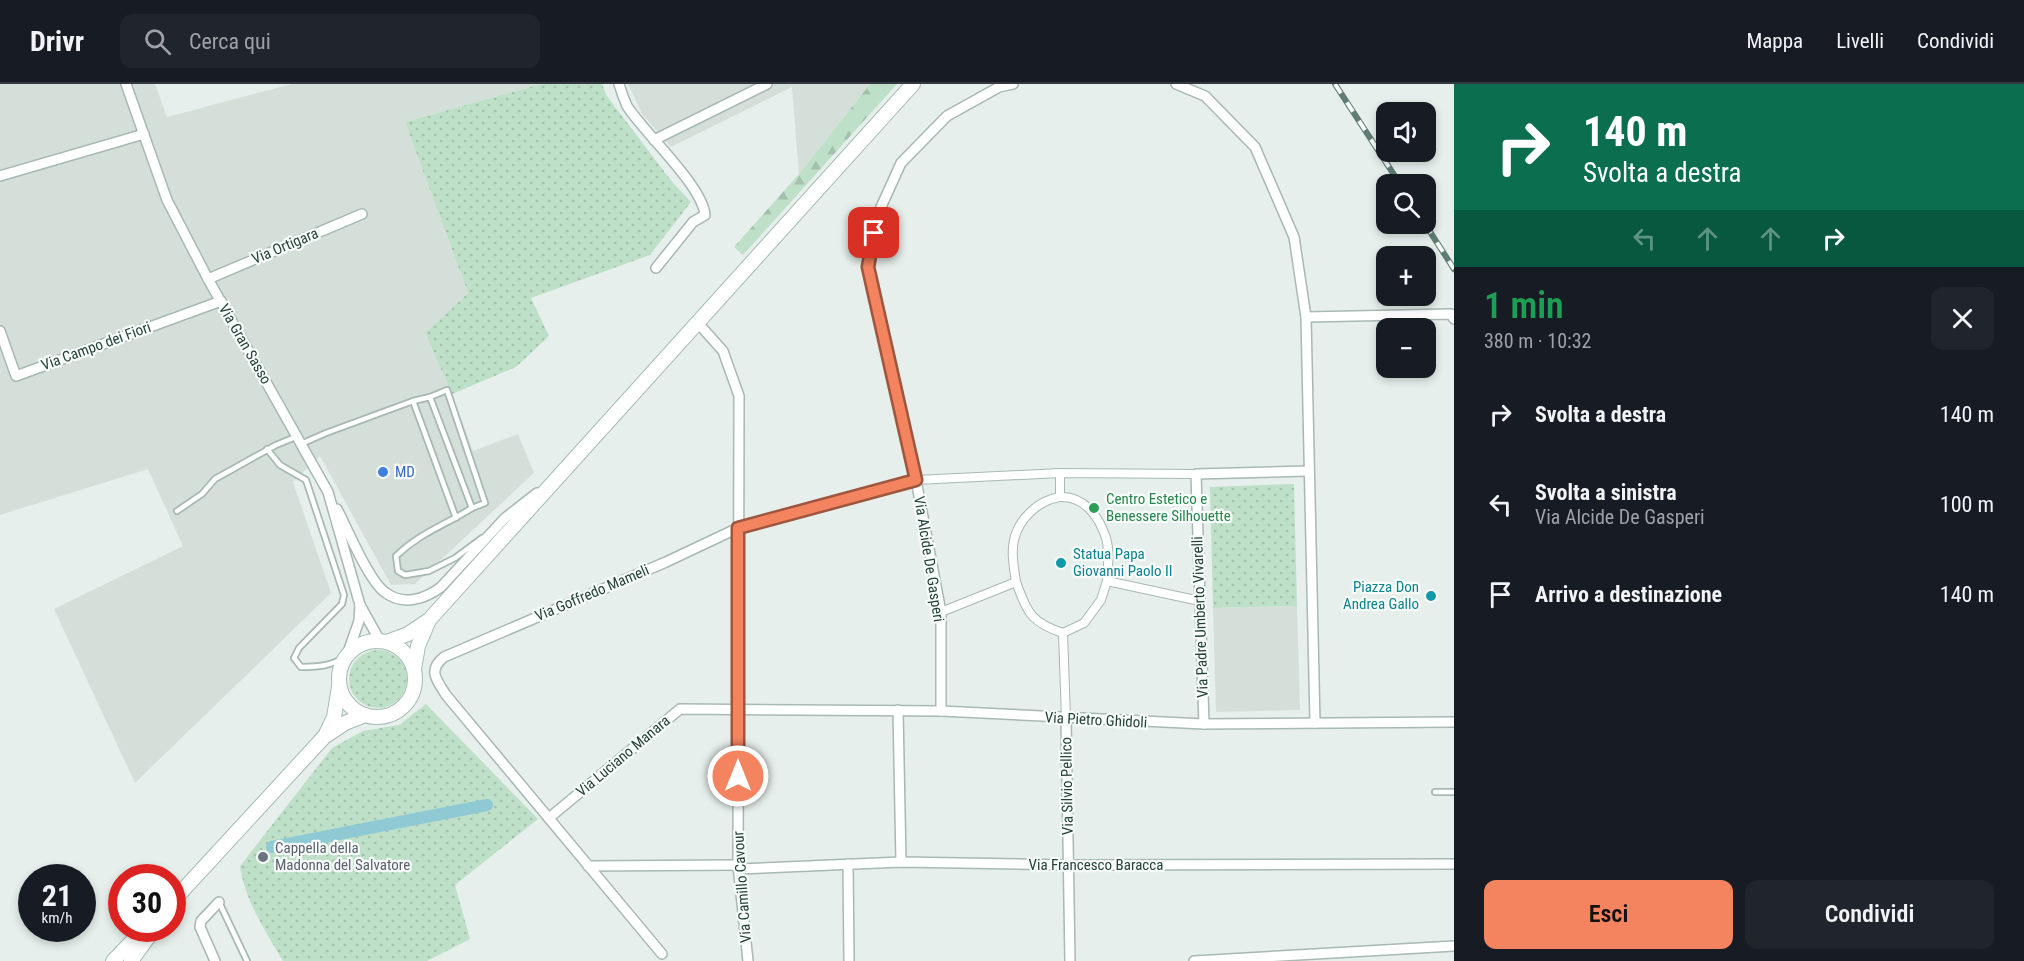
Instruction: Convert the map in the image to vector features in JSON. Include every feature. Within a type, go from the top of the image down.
[{"type":"main road","points":[[324,737],[334,717],[339,674],[347,655],[357,646],[368,642],[384,641],[408,634],[429,620],[913,84]]},
{"type":"main road","points":[[339,685],[348,704],[365,715],[377,717],[398,710],[407,702],[412,692],[418,646],[429,620]]},
{"type":"main road","points":[[384,641],[404,652],[414,669]]},
{"type":"main road","points":[[186,888],[324,737],[345,723],[365,715]]},
{"type":"main road","points":[[113,961],[131,942]]},
{"type":"main road","points":[[130,961],[144,942]]},
{"type":"street","name":"Via Gran Sasso","points":[[126,84],[168,200],[208,279],[328,492],[360,605],[384,641]]},
{"type":"street","points":[[619,84],[627,105],[683,174],[704,206],[705,215],[688,227],[656,268]]},
{"type":"street","points":[[654,140],[767,84]]},
{"type":"street","name":"Via Alcide De Gasperi","points":[[941,711],[941,612],[916,480],[868,267],[877,216],[901,163],[947,116],[999,87],[1013,84]]},
{"type":"street","points":[[1176,84],[1205,96],[1255,147],[1294,237],[1306,317],[1315,723]]},
{"type":"street","points":[[0,176],[144,135]]},
{"type":"street","name":"Via Ortigara","points":[[208,279],[362,214]]},
{"type":"street","name":"Via Campo dei Fiori","points":[[0,331],[16,376],[221,301]]},
{"type":"street","points":[[1306,317],[1452,317]]},
{"type":"street","name":"Via Camillo Cavour","points":[[697,322],[723,351],[739,396],[738,867],[747,961]]},
{"type":"street","points":[[916,480],[1060,473],[1196,474],[1308,471]]},
{"type":"street","points":[[1060,473],[1060,497]]},
{"type":"street","name":"Via Padre Umberto Vivarelli","points":[[1196,474],[1204,724]]},
{"type":"street","name":"Via Goffredo Mameli","points":[[549,818],[446,695],[436,679],[434,669],[436,663],[444,657],[666,562],[738,528],[916,480]]},
{"type":"street","points":[[328,492],[372,577],[384,592],[407,600],[429,596],[441,587],[505,518],[553,481]]},
{"type":"street","points":[[1060,497],[1072,497],[1085,503],[1097,518],[1107,540],[1107,581],[1101,600],[1084,623],[1063,633],[1043,626],[1027,611],[1016,582],[1012,560],[1014,538],[1030,511],[1051,499],[1060,497]]},
{"type":"street","points":[[1107,581],[1200,601]]},
{"type":"street","points":[[941,612],[1016,582]]},
{"type":"street","name":"Via Gran Sasso","points":[[347,655],[359,621],[360,605]]},
{"type":"street","points":[[1063,633],[1066,718]]},
{"type":"street","name":"Via Luciano Manara","points":[[549,818],[680,709],[739,709]]},
{"type":"street","name":"Via Pietro Ghidoli","points":[[739,709],[941,711],[1204,724],[1454,722]]},
{"type":"street","points":[[898,710],[901,862]]},
{"type":"street","name":"Via Silvio Pellico","points":[[1066,718],[1070,961]]},
{"type":"street","points":[[549,818],[662,954]]},
{"type":"street","name":"Via Francesco Baracca","points":[[588,866],[738,867],[901,862],[1068,865],[1454,864]]},
{"type":"street","points":[[848,864],[849,961]]},
{"type":"street","points":[[215,961],[200,927],[201,921],[219,902]]},
{"type":"street","points":[[1194,961],[1454,946]]},
{"type":"lane","points":[[177,511],[202,494],[215,479],[267,449],[326,433],[447,390],[485,503],[426,532],[409,544],[396,556],[398,571],[405,575],[429,571],[455,558],[496,528]]},
{"type":"lane","points":[[430,397],[472,508]]},
{"type":"lane","points":[[413,401],[456,518]]},
{"type":"lane","points":[[267,449],[280,465],[306,480],[344,595],[342,604],[299,648],[294,658],[301,667],[319,667],[335,664],[347,655]]},
{"type":"lane","points":[[1435,792],[1454,792]]},
{"type":"lane","points":[[219,902],[247,961]]},
{"type":"shaded area","points":[[0,84],[155,84],[167,117],[292,84],[541,84],[405,122],[468,293],[425,333],[452,394],[473,451],[518,434],[534,473],[415,584],[391,585],[320,456],[293,482],[331,593],[135,783],[54,609],[183,546],[148,469],[0,515]]},
{"type":"shaded area","points":[[628,84],[870,84],[799,174],[792,87],[671,147],[642,114]]},
{"type":"shaded area","points":[[1297,606],[1300,710],[1216,712],[1213,608]]},
{"type":"green space","points":[[541,84],[602,84],[606,95],[673,183],[691,202],[650,255],[531,298],[549,336],[516,367],[452,394],[425,333],[468,293],[405,122]]},
{"type":"green space","points":[[870,84],[897,84],[743,255],[734,247],[799,174]]},
{"type":"green space","points":[[1294,484],[1297,606],[1213,608],[1210,487]]},
{"type":"green space","points":[[378,650],[394,655],[402,663],[407,679],[402,695],[394,703],[378,708],[362,703],[354,695],[349,679],[354,663],[362,655]]},
{"type":"green space","points":[[426,704],[538,819],[455,885],[470,939],[427,961],[283,961],[251,903],[240,866],[332,748],[363,731],[399,725]]},
{"type":"waterway","points":[[272,847],[487,805]]},
{"type":"railway","points":[[1335,84],[1394,174]]},
{"type":"railway","points":[[1431,234],[1454,269]]},
{"type":"place","name":"MD","points":[[383,472]]},
{"type":"place","name":"Centro Estetico e Benessere Silhouette","points":[[1094,508]]},
{"type":"place","name":"Statua Papa Giovanni Paolo II","points":[[1061,563]]},
{"type":"place","name":"Piazza Don Andrea Gallo","points":[[1431,596]]},
{"type":"place","name":"Cappella della Madonna del Salvatore","points":[[263,857]]},
{"type":"route","points":[[738,776],[738,528],[916,480],[868,267],[874,233]]}]
